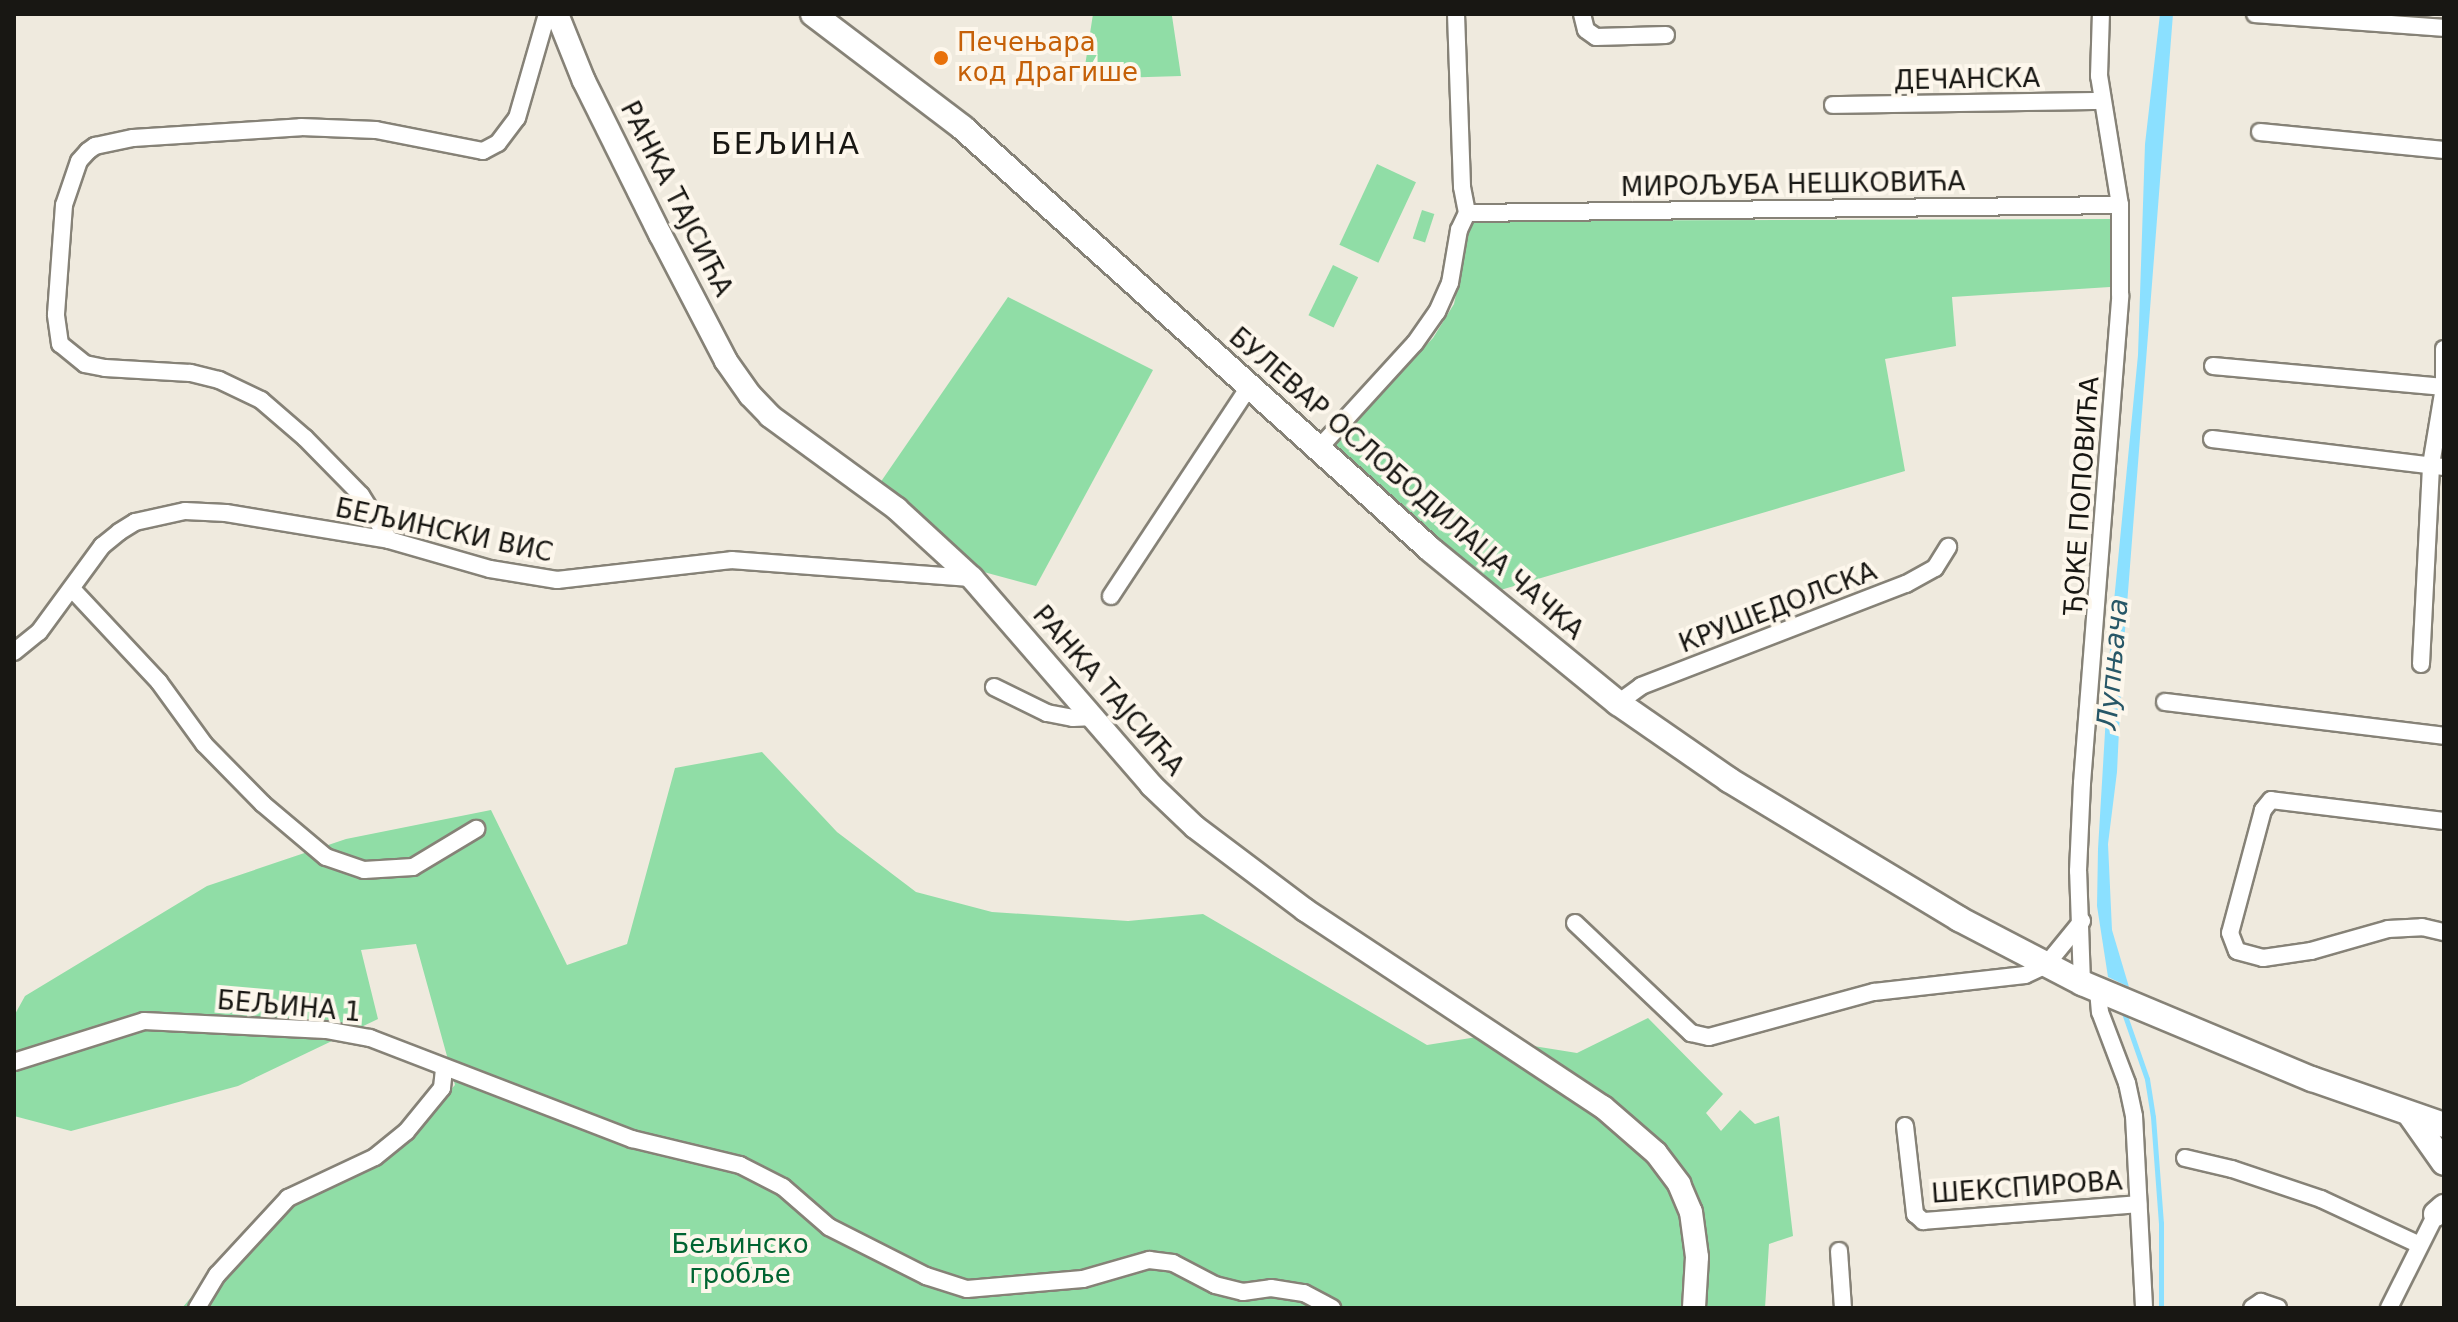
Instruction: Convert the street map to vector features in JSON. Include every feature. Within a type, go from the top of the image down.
[{"type":"main road","name":"БУЛЕВАР ОСЛОБОДИЛАЦА ЧАЧКА","points":[[823,19],[955,121],[1431,550],[1618,703],[1729,780],[1959,919],[2046,965],[2138,1008],[2430,1118]]},
{"type":"main road","points":[[2430,1118],[2444,1163]]},
{"type":"street","points":[[389,540],[361,495],[305,438],[261,400],[219,380],[190,373],[85,364],[60,344],[56,314],[64,205],[79,161],[88,151],[95,146],[133,138],[301,127],[376,130],[483,151],[498,143],[517,118],[547,14]]},
{"type":"street","name":"РАНКА ТАЈСИЋА","points":[[557,14],[584,81],[660,234],[726,361],[750,395],[770,416],[897,509],[972,578],[1151,785],[1195,827],[1318,918],[1603,1107],[1656,1153],[1679,1184],[1691,1212],[1697,1257],[1694,1308]]},
{"type":"street","points":[[1319,448],[1415,343],[1437,312],[1450,283],[1459,230],[1467,213],[1462,187],[1456,14]]},
{"type":"street","points":[[1582,14],[1586,30],[1596,37],[1666,35]]},
{"type":"street","name":"ЂОКЕ ПОПОВИЋА","points":[[2101,14],[2099,76],[2120,205],[2117,343],[2078,871],[2090,986],[2127,1083],[2134,1116],[2144,1308]]},
{"type":"street","points":[[2255,14],[2444,28]]},
{"type":"street","name":"ДЕЧАНСКА","points":[[1833,105],[2102,101]]},
{"type":"street","points":[[2260,132],[2444,150]]},
{"type":"street","name":"МИРОЉУБА НЕШКОВИЋА","points":[[1467,213],[2120,205]]},
{"type":"street","points":[[2421,664],[2444,387],[2444,349]]},
{"type":"street","points":[[2213,366],[2444,387]]},
{"type":"street","points":[[1111,596],[1250,385]]},
{"type":"street","points":[[2212,439],[2438,466]]},
{"type":"street","name":"БЕЉИНСКИ ВИС","points":[[14,652],[39,632],[73,590],[102,546],[135,522],[185,511],[226,513],[389,540],[490,569],[557,580],[732,560],[972,578]]},
{"type":"street","name":"КРУШЕДОЛСКА","points":[[1618,703],[1641,686],[1906,584],[1935,568],[1948,547]]},
{"type":"street","points":[[73,590],[159,682],[204,744],[263,804],[326,857],[364,870],[413,867],[476,829]]},
{"type":"street","points":[[994,687],[1047,713],[1073,718],[1094,717]]},
{"type":"street","points":[[2165,702],[2444,736]]},
{"type":"street","points":[[2444,821],[2271,800],[2263,810],[2230,933],[2237,951],[2263,958],[2311,951],[2388,929],[2422,927],[2444,932]]},
{"type":"street","points":[[1575,923],[1691,1033],[1709,1037],[1874,992],[2016,977],[2046,965],[2082,921]]},
{"type":"street","name":"БЕЉИНА 1","points":[[14,1062],[144,1021],[326,1030],[370,1038],[444,1070],[632,1139],[740,1165],[783,1187],[829,1227],[926,1276],[967,1289],[1083,1279],[1149,1260],[1173,1263],[1215,1285],[1243,1292],[1271,1288],[1304,1293],[1332,1308]]},
{"type":"street","points":[[197,1308],[217,1275],[288,1198],[375,1157],[406,1132],[442,1088],[444,1070]]},
{"type":"street","name":"ШЕКСПИРОВА","points":[[1905,1126],[1915,1214],[1923,1221],[2138,1204]]},
{"type":"street","points":[[2185,1158],[2244,1173],[2321,1199],[2420,1245]]},
{"type":"street","points":[[2389,1308],[2441,1207]]},
{"type":"street","points":[[1839,1251],[1843,1308]]},
{"type":"street","points":[[2252,1308],[2261,1302],[2278,1308]]},
{"type":"green space","points":[[1093,14],[1181,14],[1172,16],[1181,76],[1083,79]]},
{"type":"green space","points":[[1377,164],[1416,182],[1378,263],[1339,245]]},
{"type":"green space","points":[[1422,210],[1434,214],[1425,243],[1413,239]]},
{"type":"green space","points":[[2116,219],[2110,287],[1952,297],[1956,346],[1885,359],[1905,471],[1497,591],[1330,445],[1433,338],[1454,304],[1471,221]]},
{"type":"green space","points":[[1333,265],[1358,277],[1334,328],[1308,315]]},
{"type":"green space","points":[[1008,297],[1153,370],[1036,586],[980,571],[880,483]]},
{"type":"green space","name":"Бељинско гробље","points":[[762,752],[837,832],[916,892],[992,912],[1128,921],[1203,914],[1427,1045],[1477,1037],[1577,1053],[1648,1018],[1723,1094],[1706,1113],[1721,1131],[1740,1110],[1755,1124],[1779,1116],[1793,1236],[1769,1244],[1765,1308],[182,1308],[271,1204],[396,1147],[455,1085],[416,944],[361,950],[378,1019],[238,1086],[71,1131],[14,1116],[14,1016],[25,996],[207,886],[346,839],[491,810],[567,965],[627,944],[675,768]]},
{"type":"water","points":[[2160,14],[2173,14],[2122,669],[2117,772],[2108,844],[2112,930],[2129,987],[2108,977],[2097,906],[2098,849],[2111,632],[2138,355],[2145,144]]},
{"type":"waterway","name":"Лупњача","points":[[2123,1010],[2147,1079],[2153,1117],[2161,1223],[2161,1308]]},
{"type":"place","name":"Печењара код Драгише","points":[[941,58]]},
{"type":"district","name":"БЕЉИНА","points":[[786,144]]}]
